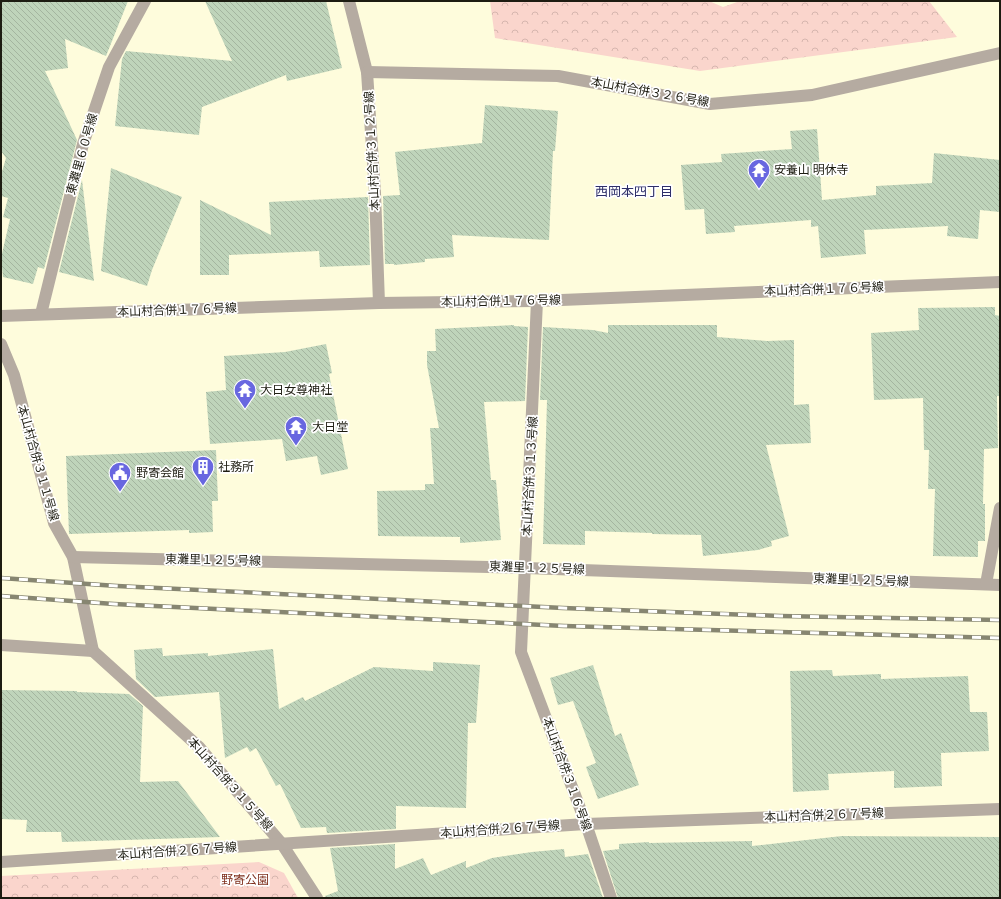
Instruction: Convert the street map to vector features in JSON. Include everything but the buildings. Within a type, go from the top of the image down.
[{"type":"street","name":"東灘里６０号線","points":[[41,314],[85,137],[109,67],[145,1]]},
{"type":"street","name":"本山村合併３１２号線","points":[[349,1],[368,72],[380,303]]},
{"type":"street","name":"本山村合併３２６号線","points":[[368,72],[558,76],[710,104],[812,95],[1000,53]]},
{"type":"street","name":"本山村合併１７６号線","points":[[1,316],[380,303],[538,301],[1000,282]]},
{"type":"street","name":"本山村合併３１３号線","points":[[521,652],[538,301]]},
{"type":"street","name":"本山村合併３１１号線","points":[[1,344],[14,375],[54,523],[73,557],[93,651]]},
{"type":"street","points":[[986,584],[1000,508]]},
{"type":"street","name":"東灘里１２５号線","points":[[73,557],[526,568],[1000,585]]},
{"type":"street","points":[[1,645],[93,651]]},
{"type":"street","name":"本山村合併３１５号線","points":[[93,651],[199,747],[282,844],[317,898]]},
{"type":"street","name":"本山村合併３１６号線","points":[[521,652],[586,824],[611,898]]},
{"type":"street","name":"本山村合併２６７号線","points":[[1,862],[586,824],[1000,810]]},
{"type":"green space","points":[[490,1],[709,1],[723,7],[740,1],[929,1],[957,37],[700,71],[495,38]]},
{"type":"green space","name":"野寄公園","points":[[259,862],[284,873],[298,898],[1,898],[1,876]]},
{"type":"railway","points":[[1,578],[117,586],[563,608],[780,616],[1000,620]]},
{"type":"railway","points":[[1,596],[114,604],[564,626],[1000,638]]},
{"type":"place","name":"安養山 明休寺","points":[[759,190]]},
{"type":"place","name":"大日女尊神社","points":[[245,410]]},
{"type":"place","name":"大日堂","points":[[296,446]]},
{"type":"place","name":"社務所","points":[[203,486]]},
{"type":"place","name":"野寄会館","points":[[120,492]]},
{"type":"district","name":"西岡本四丁目","points":[[634,191]]}]
